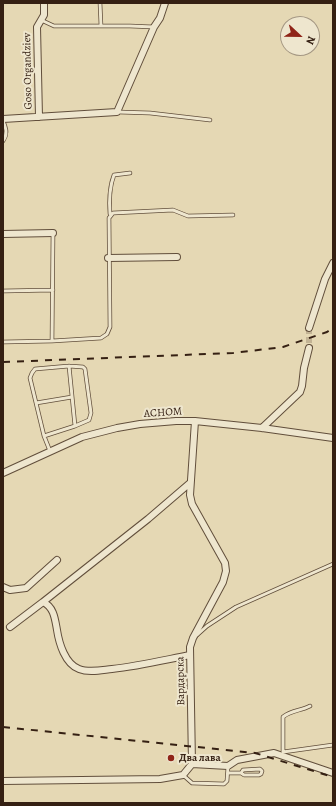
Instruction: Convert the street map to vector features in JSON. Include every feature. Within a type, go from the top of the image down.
[{"type":"street","name":"Goso Organdziev","points":[[39,117],[37,27],[44,14],[44,3]]},
{"type":"street","points":[[3,120],[117,112],[154,27],[160,18],[165,3]]},
{"type":"street","points":[[3,234],[53,233]]},
{"type":"street","points":[[108,258],[177,258]]},
{"type":"street","points":[[309,328],[325,279],[333,263]]},
{"type":"street","points":[[262,428],[300,392],[309,348]]},
{"type":"street","name":"АСНОМ","points":[[3,473],[82,437],[117,428],[176,421],[195,421],[262,428],[333,438]]},
{"type":"street","name":"Вардарска","points":[[192,764],[190,647],[193,638],[223,582],[226,571],[225,563],[192,504],[190,495],[195,421]]},
{"type":"street","points":[[10,627],[148,519],[190,483]]},
{"type":"street","points":[[3,587],[10,590],[26,588],[57,560]]},
{"type":"street","points":[[43,602],[51,608],[55,618],[60,648],[73,664],[80,669],[99,671],[127,668],[148,665],[190,655]]},
{"type":"street","points":[[3,781],[160,779],[183,775],[192,764],[228,766],[237,760],[274,753],[333,773]]},
{"type":"lane","points":[[100,3],[102,26]]},
{"type":"lane","points":[[41,20],[54,26],[154,27]]},
{"type":"lane","points":[[117,112],[150,113],[210,120]]},
{"type":"lane","points":[[3,120],[6,132],[6,137],[3,140]]},
{"type":"lane","points":[[3,342],[101,338],[107,334],[110,327],[108,258],[110,215],[109,199],[111,183],[114,175],[130,173]]},
{"type":"lane","points":[[110,215],[113,213],[173,210],[188,216],[233,215]]},
{"type":"lane","points":[[52,341],[53,233]]},
{"type":"lane","points":[[3,291],[53,290]]},
{"type":"lane","points":[[69,366],[75,426]]},
{"type":"lane","points":[[44,436],[89,420],[91,414],[85,369],[80,366],[35,369],[30,378],[44,436],[50,451]]},
{"type":"lane","points":[[36,403],[72,397]]},
{"type":"lane","points":[[193,638],[207,626],[236,607],[333,564]]},
{"type":"lane","points":[[284,752],[283,717],[288,713],[310,706]]},
{"type":"lane","points":[[274,753],[333,745]]},
{"type":"lane","points":[[183,775],[192,783],[224,784],[227,781],[228,766]]},
{"type":"lane","points":[[228,773],[259,775],[261,774],[262,770],[243,770],[241,773]]},
{"type":"tunnel","points":[[309,328],[309,348]]},
{"type":"railway","points":[[3,362],[233,353],[283,347],[327,332],[333,328]]},
{"type":"railway","points":[[3,727],[255,753],[333,777]]},
{"type":"place","name":"Два лава","points":[[171,758]]}]
